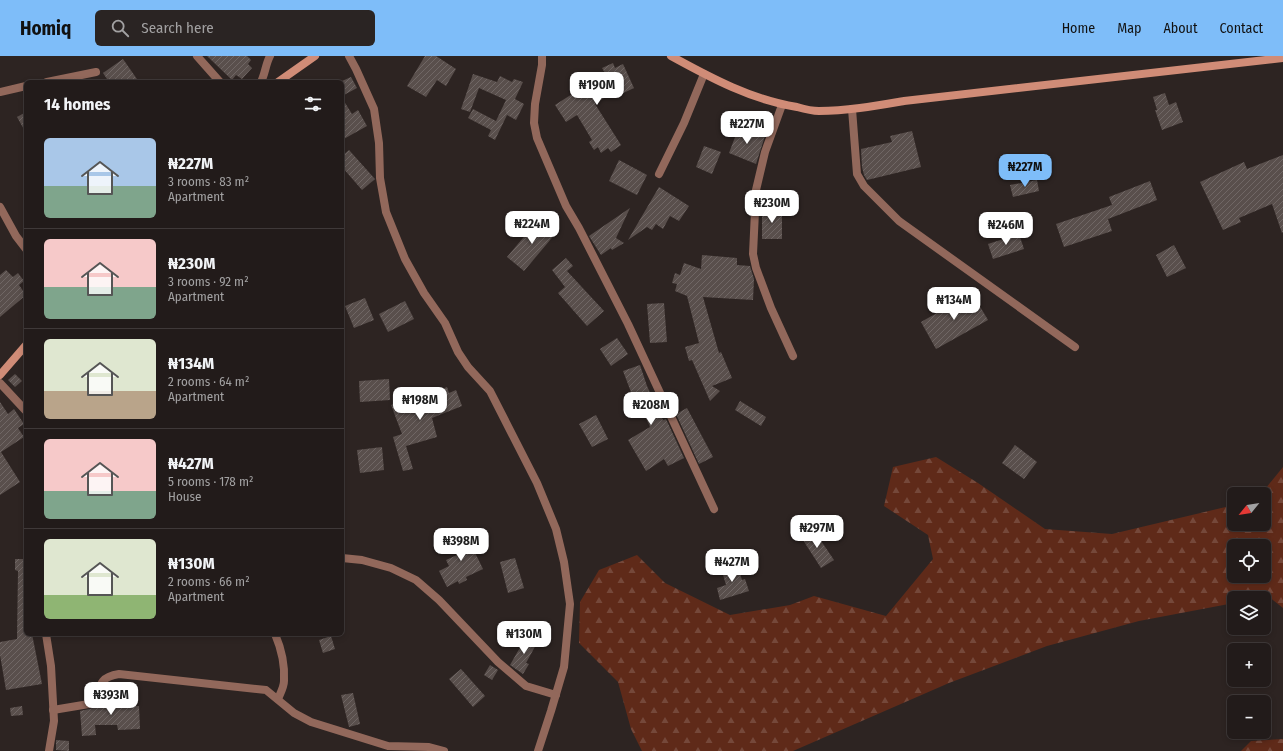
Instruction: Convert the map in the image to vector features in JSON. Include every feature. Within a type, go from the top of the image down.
[{"type":"main road","points":[[281,80],[315,56]]},
{"type":"main road","points":[[671,56],[704,74],[750,95],[782,105],[817,111],[861,109],[904,102],[1283,58]]},
{"type":"main road","points":[[0,375],[24,346]]},
{"type":"street","points":[[198,56],[218,80]]},
{"type":"street","points":[[262,80],[270,56]]},
{"type":"street","points":[[348,56],[356,69],[374,109],[379,143],[380,178],[386,212],[405,259],[424,293],[445,323],[458,352],[468,367],[490,391],[537,482],[556,529],[564,562],[570,604],[564,667],[538,751]]},
{"type":"street","points":[[542,56],[542,66],[534,104],[534,123],[537,138],[566,206],[579,228],[628,324],[714,509]]},
{"type":"street","points":[[57,80],[96,72]]},
{"type":"street","points":[[659,174],[684,123],[704,74]]},
{"type":"street","points":[[0,92],[24,86]]},
{"type":"street","points":[[782,105],[765,152],[756,190],[753,254],[756,268],[771,308],[793,356]]},
{"type":"street","points":[[852,109],[857,174],[864,186],[899,221],[1075,347]]},
{"type":"street","points":[[0,207],[16,236],[24,246]]},
{"type":"street","points":[[0,384],[24,409]]},
{"type":"street","points":[[344,558],[362,560],[391,568],[416,580],[439,600],[498,662],[526,686],[556,695]]},
{"type":"street","points":[[46,636],[52,666],[54,721],[49,751]]},
{"type":"street","points":[[276,636],[284,669],[284,682],[278,699]]},
{"type":"street","points":[[53,710],[95,703],[101,683],[109,676],[119,674],[266,690],[294,713],[311,722],[388,746],[429,747],[444,751]]},
{"type":"green space","points":[[936,457],[978,483],[1045,529],[1112,534],[1227,507],[1227,531],[1271,531],[1271,487],[1267,487],[1283,467],[1283,608],[1271,599],[1271,591],[1227,591],[1227,604],[1139,621],[1047,646],[949,683],[793,751],[642,751],[631,729],[618,682],[579,643],[580,602],[599,570],[637,555],[665,583],[730,615],[790,605],[814,596],[886,616],[933,559],[928,535],[884,506],[893,467]]},
{"type":"green space","points":[[1283,739],[1283,751],[1241,751],[1251,741]]},
{"type":"building","points":[[207,56],[247,56],[251,60],[248,64],[252,68],[242,79],[236,75],[232,80]]},
{"type":"building","points":[[425,56],[436,56],[456,69],[446,86],[437,80],[426,97],[407,86]]},
{"type":"building","points":[[123,59],[138,80],[108,80],[103,73]]},
{"type":"building","points":[[613,63],[615,68],[623,64],[634,88],[615,97],[613,92],[595,104],[621,145],[611,152],[608,148],[601,153],[598,147],[594,150],[589,142],[592,140],[577,115],[566,122],[555,105],[605,73],[602,68]]},
{"type":"building","points":[[473,74],[497,82],[500,76],[512,82],[514,79],[523,82],[515,99],[524,104],[516,120],[507,115],[495,140],[488,136],[491,130],[468,118],[473,109],[496,121],[506,100],[479,88],[470,112],[461,109]]},
{"type":"building","points":[[351,77],[357,88],[344,95],[344,80]]},
{"type":"building","points":[[1165,93],[1169,105],[1176,102],[1183,122],[1162,130],[1155,110],[1157,110],[1153,97]]},
{"type":"building","points":[[344,101],[352,114],[358,110],[367,126],[344,139]]},
{"type":"building","points":[[24,113],[24,129],[17,117]]},
{"type":"building","points":[[740,124],[750,128],[749,131],[765,136],[756,164],[729,153]]},
{"type":"building","points":[[912,131],[921,167],[867,180],[862,167],[861,149],[892,142],[890,136]]},
{"type":"building","points":[[704,146],[721,152],[712,174],[696,167]]},
{"type":"building","points":[[349,150],[375,179],[362,190],[344,169],[344,154]]},
{"type":"building","points":[[1283,155],[1283,232],[1282,233],[1272,204],[1239,218],[1241,222],[1223,230],[1200,182],[1244,162],[1247,169]]},
{"type":"building","points":[[619,160],[647,175],[637,195],[609,181]]},
{"type":"building","points":[[1037,180],[1039,191],[1013,197],[1010,185]]},
{"type":"building","points":[[1150,181],[1157,200],[1108,219],[1112,231],[1064,247],[1056,224],[1112,205],[1109,197]]},
{"type":"building","points":[[659,187],[689,206],[679,221],[670,216],[663,229],[656,224],[652,230],[647,227],[628,240]]},
{"type":"building","points":[[630,208],[616,238],[624,243],[612,250],[611,248],[601,255],[589,236]]},
{"type":"building","points":[[762,209],[782,209],[782,239],[762,239]]},
{"type":"building","points":[[539,219],[556,233],[524,271],[507,257]]},
{"type":"building","points":[[1019,234],[1024,249],[993,259],[988,244]]},
{"type":"building","points":[[1174,245],[1186,268],[1167,277],[1156,255]]},
{"type":"building","points":[[702,255],[737,258],[737,265],[750,266],[754,279],[753,300],[703,297],[719,353],[721,352],[732,378],[712,386],[720,391],[710,401],[692,360],[689,361],[685,347],[699,343],[687,296],[675,291],[677,284],[672,283],[675,273],[680,275],[684,263],[701,269]]},
{"type":"building","points":[[566,258],[573,266],[567,271],[604,311],[587,326],[558,293],[565,287],[552,270]]},
{"type":"building","points":[[6,270],[13,277],[18,273],[24,281],[19,285],[24,292],[24,297],[0,317],[0,275]]},
{"type":"building","points":[[972,293],[988,320],[936,349],[921,322]]},
{"type":"building","points":[[365,298],[374,320],[354,328],[345,306]]},
{"type":"building","points":[[405,301],[414,319],[388,332],[379,314]]},
{"type":"building","points":[[664,303],[667,342],[650,343],[647,304]]},
{"type":"building","points":[[617,338],[628,354],[611,366],[600,349]]},
{"type":"building","points":[[640,365],[647,386],[663,420],[666,419],[684,458],[668,466],[664,459],[646,471],[628,440],[650,427],[640,406],[637,408],[623,371]]},
{"type":"building","points":[[15,374],[22,381],[15,387],[8,380]]},
{"type":"building","points":[[389,379],[390,400],[360,402],[359,381]]},
{"type":"building","points":[[447,387],[449,393],[456,390],[462,406],[432,418],[437,437],[406,446],[413,469],[403,471],[393,437],[402,434],[391,405],[416,395],[419,404],[439,397],[437,391]]},
{"type":"building","points":[[740,401],[766,417],[761,426],[735,410]]},
{"type":"building","points":[[0,402],[8,414],[14,409],[24,424],[18,428],[24,437],[1,452],[20,482],[0,495]]},
{"type":"building","points":[[687,408],[713,457],[699,464],[676,414]]},
{"type":"building","points":[[596,415],[608,439],[592,447],[579,424]]},
{"type":"building","points":[[1015,445],[1037,462],[1024,479],[1002,463]]},
{"type":"building","points":[[382,447],[384,470],[360,473],[357,450]]},
{"type":"building","points":[[813,529],[834,560],[821,568],[801,537]]},
{"type":"building","points":[[466,534],[483,569],[466,577],[467,580],[459,584],[458,581],[447,587],[439,571],[449,566],[446,560],[457,555],[450,542]]},
{"type":"building","points":[[515,558],[524,588],[508,593],[500,562]]},
{"type":"building","points":[[15,559],[24,559],[24,636],[32,636],[42,684],[6,690],[0,655],[0,642],[17,639],[18,571],[15,570]]},
{"type":"building","points":[[737,564],[742,580],[745,579],[749,591],[720,600],[717,588],[726,585],[721,568]]},
{"type":"building","points":[[331,636],[335,649],[323,653],[319,640]]},
{"type":"building","points":[[526,637],[537,643],[526,663],[529,664],[523,674],[510,665]]},
{"type":"building","points":[[490,665],[498,670],[492,680],[484,675]]},
{"type":"building","points":[[461,669],[485,696],[473,707],[449,679]]},
{"type":"building","points":[[353,693],[360,724],[349,727],[341,695]]},
{"type":"building","points":[[102,697],[115,697],[115,701],[133,700],[134,706],[139,706],[140,729],[118,730],[117,725],[95,725],[96,735],[82,736],[80,711],[98,707]]},
{"type":"building","points":[[22,706],[23,715],[11,716],[10,708]]},
{"type":"building","points":[[56,740],[69,741],[69,751],[56,750]]}]
